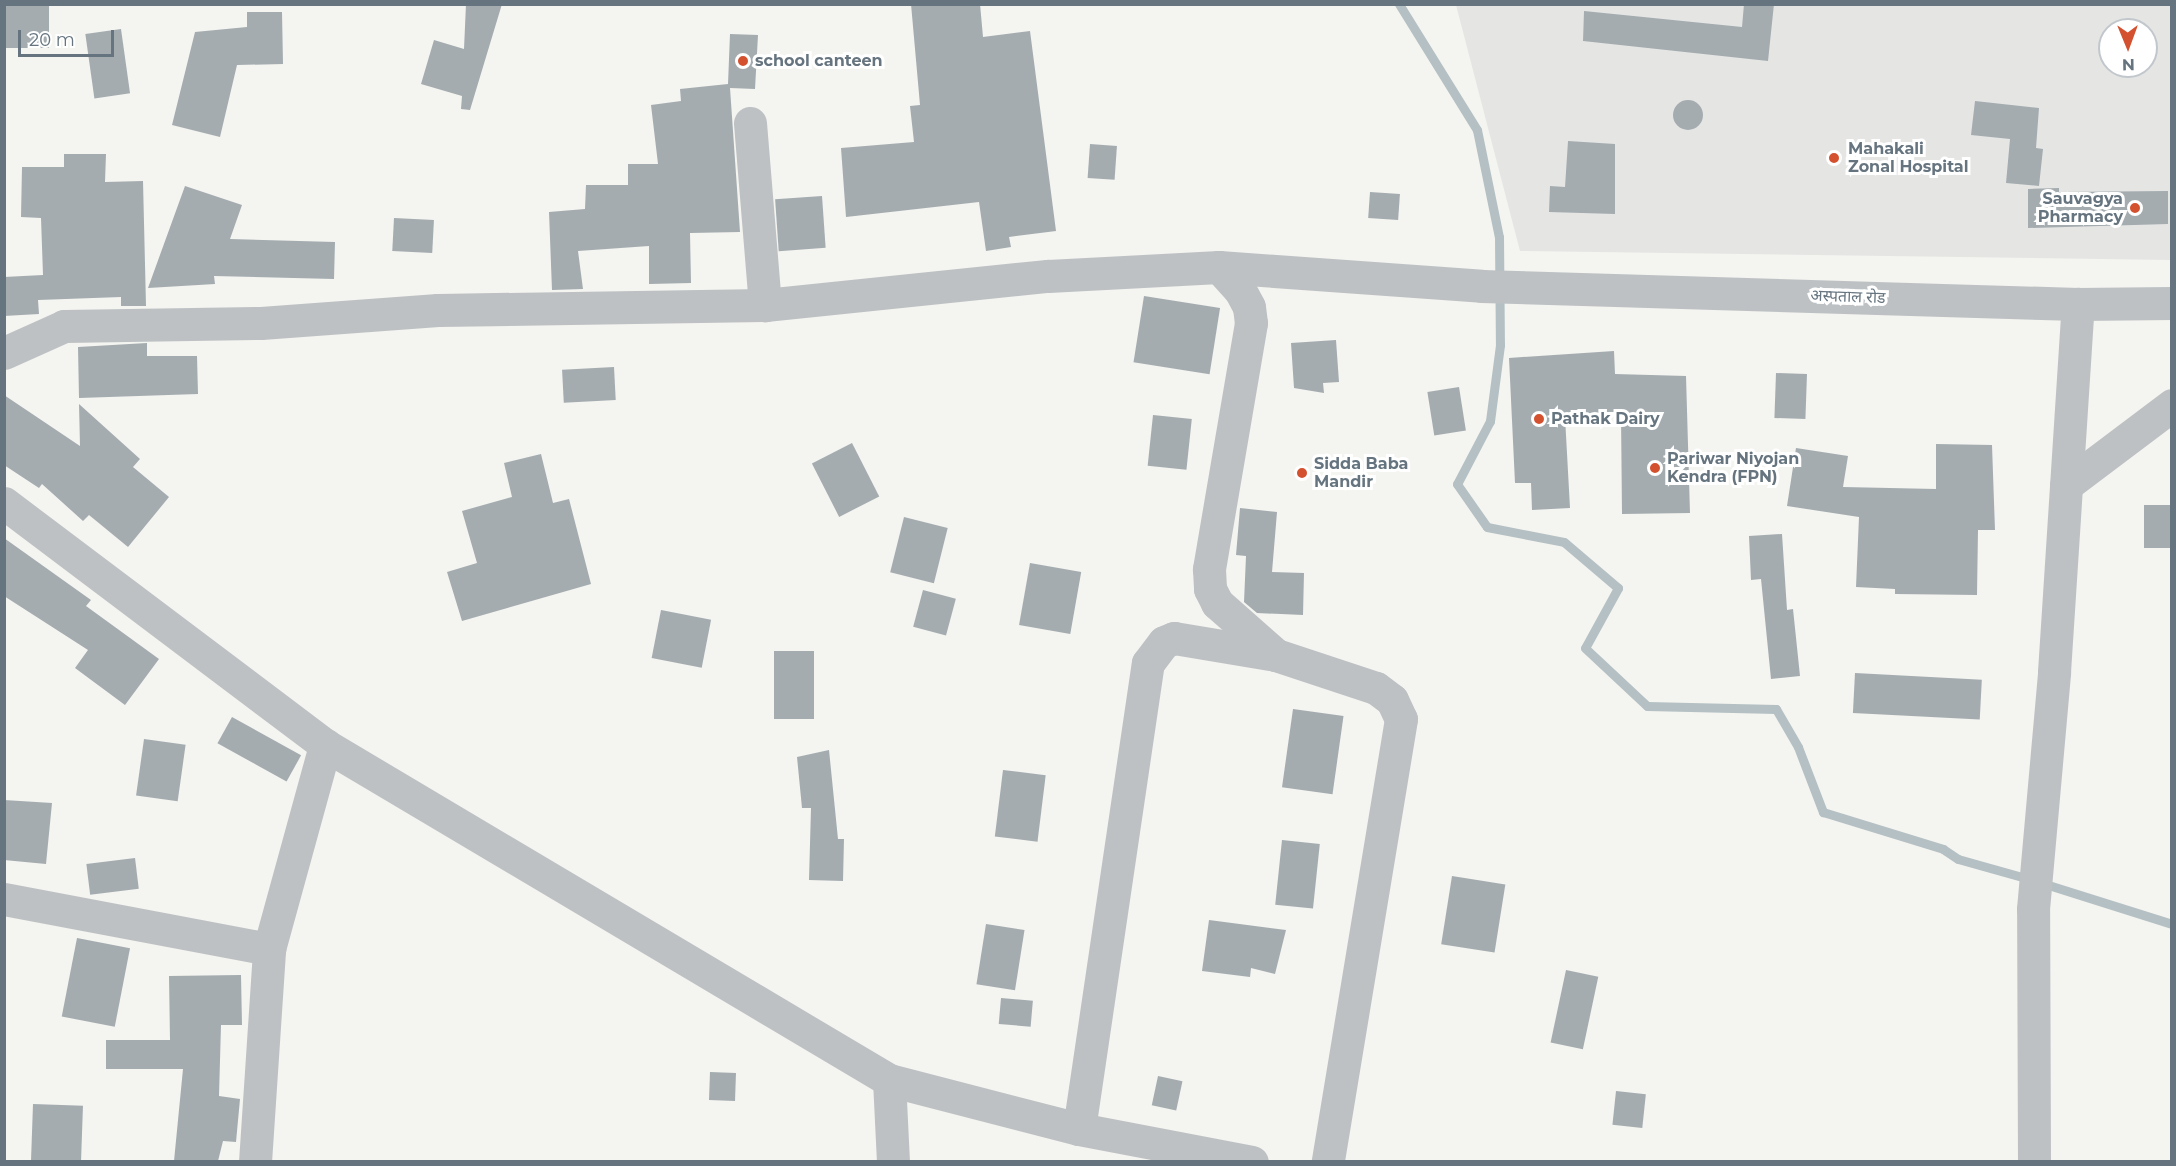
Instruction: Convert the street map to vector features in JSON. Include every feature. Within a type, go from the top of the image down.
[{"type":"street","points":[[750,123],[765,305]]},
{"type":"street","points":[[1219,267],[1240,290],[1249,307],[1251,323],[1208,579],[1217,603],[1276,655]]},
{"type":"street","name":"अस्पताल रोड","points":[[4,353],[64,326],[261,323],[438,310],[765,305],[1048,276],[1219,267],[1480,286],[2078,304],[2172,303]]},
{"type":"street","points":[[2034,1161],[2033,909],[2078,304]]},
{"type":"street","points":[[2066,484],[2172,405]]},
{"type":"street","points":[[4,503],[325,745],[889,1080],[1079,1128],[1252,1161]]},
{"type":"street","points":[[1079,1128],[1148,663],[1164,642],[1174,638],[1276,655],[1376,688],[1392,700],[1401,718],[1328,1161]]},
{"type":"street","points":[[255,1161],[269,949],[325,745]]},
{"type":"street","points":[[4,899],[269,949]]},
{"type":"street","points":[[889,1080],[893,1161]]},
{"type":"shaded area","name":"Mahakali Zonal Hospital","points":[[1456,5],[2171,5],[2171,260],[1520,251]]},
{"type":"building","points":[[4,4],[49,4],[49,48],[4,48]]},
{"type":"building","points":[[466,4],[502,4],[470,110],[461,109],[462,96],[421,84],[434,40],[464,49]]},
{"type":"building","points":[[911,4],[980,4],[983,37],[1030,31],[1056,231],[1009,237],[1011,247],[986,251],[979,202],[846,217],[841,148],[914,142],[910,106],[920,105]]},
{"type":"building","points":[[1744,4],[1774,4],[1768,61],[1583,41],[1584,11],[1742,27]]},
{"type":"building","points":[[247,12],[282,12],[283,64],[237,65],[220,137],[172,125],[195,32],[247,27]]},
{"type":"building","points":[[121,29],[130,93],[94,98],[85,34]]},
{"type":"building","points":[[730,34],[758,35],[755,89],[730,88],[740,232],[690,233],[691,283],[649,284],[649,246],[578,251],[583,289],[552,290],[549,212],[585,209],[586,185],[628,185],[628,164],[658,164],[651,105],[681,101],[680,89],[728,84]]},
{"type":"building","points":[[1688,100],[1699,104],[1703,115],[1699,126],[1688,130],[1677,126],[1673,115],[1677,104]]},
{"type":"building","points":[[1975,101],[2039,108],[2036,148],[2043,149],[2039,186],[2006,183],[2010,139],[1971,135]]},
{"type":"building","points":[[1568,141],[1615,144],[1615,214],[1549,212],[1550,186],[1565,187]]},
{"type":"building","points":[[1090,144],[1117,146],[1115,180],[1088,178]]},
{"type":"building","points":[[64,154],[106,154],[105,182],[143,181],[146,306],[121,306],[121,297],[38,300],[39,314],[4,316],[4,277],[43,275],[41,218],[21,217],[22,167],[64,167]]},
{"type":"building","points":[[185,186],[242,205],[230,239],[335,242],[334,279],[214,276],[215,284],[148,288]]},
{"type":"building","points":[[2059,188],[2059,192],[2168,191],[2168,224],[2028,228],[2028,189]]},
{"type":"building","points":[[1370,192],[1400,194],[1398,220],[1368,218]]},
{"type":"building","points":[[822,196],[826,248],[779,251],[775,199]]},
{"type":"building","points":[[394,218],[434,220],[432,253],[392,251]]},
{"type":"building","points":[[1144,296],[1220,308],[1210,374],[1134,362]]},
{"type":"building","points":[[1336,340],[1339,382],[1323,383],[1324,393],[1294,388],[1291,343]]},
{"type":"building","points":[[147,343],[147,356],[197,356],[198,394],[79,398],[78,347]]},
{"type":"building","points":[[1614,351],[1615,374],[1686,376],[1690,513],[1622,514],[1621,415],[1565,417],[1570,508],[1532,510],[1531,483],[1515,483],[1509,358]]},
{"type":"building","points":[[614,367],[616,400],[564,403],[562,370]]},
{"type":"building","points":[[1776,373],[1807,374],[1805,419],[1774,418]]},
{"type":"building","points":[[1459,387],[1466,430],[1434,435],[1427,392]]},
{"type":"building","points":[[4,395],[80,446],[79,404],[140,459],[133,467],[169,497],[128,547],[89,515],[83,521],[42,484],[39,488],[4,465]]},
{"type":"building","points":[[1153,415],[1192,419],[1186,470],[1148,466]]},
{"type":"building","points":[[852,443],[879,496],[839,517],[812,463]]},
{"type":"building","points":[[1936,444],[1992,445],[1995,530],[1978,530],[1977,595],[1895,594],[1895,589],[1856,587],[1859,517],[1787,506],[1796,448],[1848,456],[1843,487],[1936,489]]},
{"type":"building","points":[[541,454],[553,503],[569,499],[591,584],[462,621],[447,572],[477,563],[462,511],[512,497],[504,463]]},
{"type":"building","points":[[2144,505],[2172,505],[2172,548],[2144,548]]},
{"type":"building","points":[[1240,508],[1277,512],[1272,572],[1304,573],[1303,615],[1257,613],[1244,602],[1246,556],[1236,555]]},
{"type":"building","points":[[904,517],[948,528],[934,583],[890,572]]},
{"type":"building","points":[[1782,534],[1787,610],[1793,609],[1800,676],[1771,679],[1761,579],[1751,580],[1749,536]]},
{"type":"building","points":[[4,538],[91,600],[86,606],[159,659],[125,705],[75,668],[88,650],[4,596]]},
{"type":"building","points":[[1030,563],[1081,572],[1070,634],[1019,625]]},
{"type":"building","points":[[923,590],[956,599],[946,636],[913,627]]},
{"type":"building","points":[[661,610],[711,620],[702,668],[652,658]]},
{"type":"building","points":[[774,651],[814,651],[814,719],[774,719]]},
{"type":"building","points":[[1855,673],[1982,680],[1980,720],[1853,713]]},
{"type":"building","points":[[1293,709],[1344,716],[1333,794],[1282,787]]},
{"type":"building","points":[[232,717],[301,755],[287,782],[217,743]]},
{"type":"building","points":[[144,739],[186,745],[178,801],[136,795]]},
{"type":"building","points":[[829,750],[838,839],[844,839],[843,881],[809,880],[811,808],[802,808],[797,757]]},
{"type":"building","points":[[1003,770],[1046,775],[1038,842],[995,837]]},
{"type":"building","points":[[4,800],[52,803],[46,864],[4,860]]},
{"type":"building","points":[[1282,840],[1320,844],[1313,909],[1275,905]]},
{"type":"building","points":[[135,858],[139,889],[90,895],[86,864]]},
{"type":"building","points":[[1452,876],[1505,884],[1495,953],[1441,944]]},
{"type":"building","points":[[1209,920],[1286,930],[1275,974],[1251,968],[1250,977],[1202,971]]},
{"type":"building","points":[[986,924],[1025,930],[1015,990],[976,984]]},
{"type":"building","points":[[77,938],[130,948],[115,1027],[62,1017]]},
{"type":"building","points":[[1566,970],[1598,977],[1583,1049],[1551,1042]]},
{"type":"building","points":[[241,975],[242,1025],[221,1025],[219,1096],[240,1099],[236,1142],[223,1141],[218,1161],[174,1161],[183,1069],[106,1069],[106,1040],[170,1040],[169,976]]},
{"type":"building","points":[[1001,998],[1033,1001],[1031,1027],[999,1024]]},
{"type":"building","points":[[710,1072],[736,1073],[735,1101],[709,1100]]},
{"type":"building","points":[[1158,1076],[1182,1081],[1176,1111],[1152,1105]]},
{"type":"building","points":[[1616,1091],[1646,1094],[1642,1128],[1612,1125]]},
{"type":"building","points":[[33,1104],[83,1106],[81,1162],[31,1161]]},
{"type":"waterway","points":[[1399,4],[1477,130],[1499,237],[1500,345],[1490,421],[1457,484],[1487,527],[1564,542],[1618,588],[1585,648],[1647,706],[1776,709],[1798,747],[1823,812],[1943,849],[1958,859],[2029,879]]},
{"type":"waterway","points":[[2042,883],[2172,924]]},
{"type":"place","name":"school canteen","points":[[743,61]]},
{"type":"place","name":"Mahakali Zonal Hospital","points":[[1834,158]]},
{"type":"place","name":"Sauvagya Pharmacy","points":[[2135,208]]},
{"type":"place","name":"Pathak Dairy","points":[[1539,419]]},
{"type":"place","name":"Pariwar Niyojan Kendra (FPN)","points":[[1655,468]]},
{"type":"place","name":"Sidda Baba Mandir","points":[[1302,473]]}]
